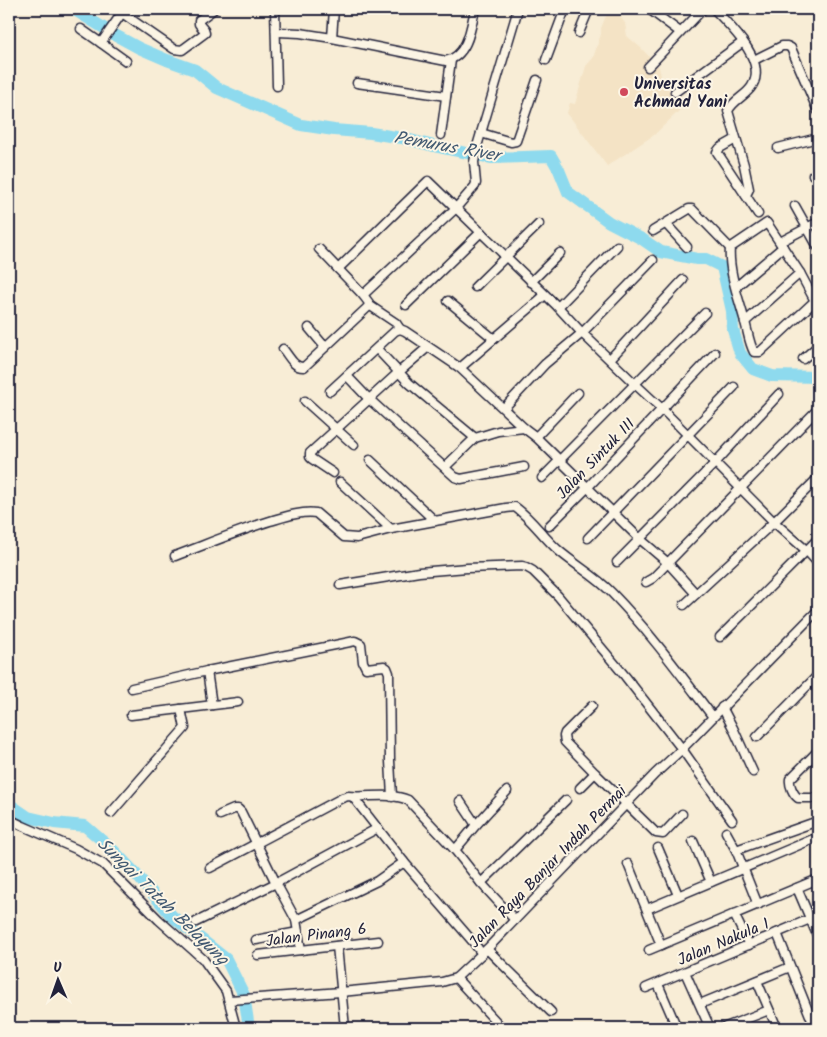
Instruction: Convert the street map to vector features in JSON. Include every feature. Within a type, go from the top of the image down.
[{"type":"street","points":[[103,40],[114,25],[120,10],[171,48],[182,50],[205,33],[199,24],[199,20],[214,9]]},
{"type":"street","points":[[275,9],[276,86]]},
{"type":"street","points":[[332,38],[334,9]]},
{"type":"street","points":[[276,30],[278,32],[332,38],[442,61],[451,60],[462,50],[468,39],[475,9]]},
{"type":"street","points":[[363,295],[456,208],[475,186],[474,162],[478,144],[518,9]]},
{"type":"street","points":[[546,60],[565,9]]},
{"type":"street","points":[[579,33],[589,9]]},
{"type":"street","points":[[649,9],[680,32]]},
{"type":"street","points":[[648,67],[703,9]]},
{"type":"street","points":[[714,9],[743,42],[754,60],[757,70],[755,82],[751,89],[732,104],[728,111],[749,189],[746,195]]},
{"type":"street","points":[[81,29],[103,40],[126,61]]},
{"type":"street","points":[[675,92],[743,42]]},
{"type":"street","points":[[754,60],[782,46],[791,48],[818,111]]},
{"type":"street","points":[[441,135],[451,60]]},
{"type":"street","points":[[482,133],[511,142],[516,141],[537,80]]},
{"type":"street","points":[[357,83],[446,96]]},
{"type":"street","points":[[778,148],[818,138]]},
{"type":"street","points":[[736,139],[720,148],[717,152],[758,214]]},
{"type":"street","points":[[338,270],[428,181],[818,563]]},
{"type":"street","points":[[795,206],[818,247]]},
{"type":"street","points":[[653,231],[692,209],[730,248],[730,260],[745,322],[754,352],[760,352],[817,299],[767,223],[730,248]]},
{"type":"street","points":[[736,287],[782,244],[818,222]]},
{"type":"street","points":[[475,287],[539,224]]},
{"type":"street","points":[[666,224],[687,247]]},
{"type":"street","points":[[406,305],[481,232]]},
{"type":"street","points":[[558,307],[617,246]]},
{"type":"street","points":[[319,248],[363,295],[369,305],[396,323],[400,329],[460,368],[536,437],[640,539],[668,563],[696,594]]},
{"type":"street","points":[[531,282],[560,253]]},
{"type":"street","points":[[504,408],[545,364],[582,333],[653,260]]},
{"type":"street","points":[[745,322],[800,273]]},
{"type":"street","points":[[610,359],[683,280]]},
{"type":"street","points":[[460,368],[544,295]]},
{"type":"street","points":[[448,301],[494,339]]},
{"type":"street","points":[[283,349],[296,365],[302,368],[367,309],[369,305]]},
{"type":"street","points":[[542,478],[705,313]]},
{"type":"street","points":[[308,328],[325,347]]},
{"type":"street","points":[[330,391],[400,329]]},
{"type":"street","points":[[803,360],[818,346]]},
{"type":"street","points":[[333,473],[312,460],[310,453],[428,347]]},
{"type":"street","points":[[377,349],[398,372],[475,438]]},
{"type":"street","name":"Jalan Sintuk III","points":[[549,526],[715,353]]},
{"type":"street","points":[[347,376],[369,399],[455,478],[461,479],[524,467]]},
{"type":"street","points":[[588,538],[734,387]]},
{"type":"street","points":[[536,437],[578,393]]},
{"type":"street","points":[[617,562],[715,463],[779,394]]},
{"type":"street","points":[[305,401],[354,445]]},
{"type":"street","points":[[646,582],[653,578],[817,412]]},
{"type":"street","points":[[444,467],[475,438],[498,431],[524,428]]},
{"type":"street","points":[[370,460],[435,521]]},
{"type":"street","points":[[684,605],[774,522],[818,478]]},
{"type":"street","points":[[340,482],[391,529]]},
{"type":"street","points":[[175,556],[243,529],[302,513],[316,513],[344,537],[357,538],[391,529],[516,507],[542,531],[558,550],[612,592],[662,651],[713,716]]},
{"type":"street","points":[[720,636],[818,539]]},
{"type":"street","points":[[340,584],[419,572],[526,566],[558,596],[625,676],[682,748],[732,820]]},
{"type":"street","name":"Jalan Raya Banjar Indah Permai","points":[[456,978],[818,610]]},
{"type":"street","points":[[132,688],[207,671],[355,641],[358,642],[361,644],[366,668],[384,666],[389,670],[392,797]]},
{"type":"street","points":[[207,671],[212,705]]},
{"type":"street","points":[[758,737],[818,675]]},
{"type":"street","points":[[131,715],[238,702]]},
{"type":"street","points":[[592,706],[566,733],[565,742],[656,833],[663,834],[682,814]]},
{"type":"street","points":[[722,707],[753,772]]},
{"type":"street","points":[[111,813],[185,728],[181,709]]},
{"type":"street","points":[[818,751],[790,779],[789,784],[798,798],[818,798]]},
{"type":"street","points":[[580,788],[595,773]]},
{"type":"street","points":[[455,850],[507,791]]},
{"type":"street","points":[[210,868],[342,798],[348,796],[403,798],[412,802],[515,920]]},
{"type":"street","points":[[353,797],[404,862],[484,951],[496,959],[551,1012]]},
{"type":"street","points":[[481,883],[566,800]]},
{"type":"street","points":[[460,801],[476,825]]},
{"type":"street","points":[[220,815],[234,809],[238,809],[241,812],[296,920],[301,950]]},
{"type":"street","points":[[9,819],[76,849],[103,864],[159,920],[204,959],[232,1000],[236,1028]]},
{"type":"street","points":[[736,850],[818,821]]},
{"type":"street","points":[[196,922],[276,883],[378,828]]},
{"type":"street","points":[[726,832],[736,850],[758,904]]},
{"type":"street","points":[[647,909],[818,837]]},
{"type":"street","points":[[693,841],[711,882]]},
{"type":"street","points":[[658,848],[678,895]]},
{"type":"street","points":[[296,920],[377,881],[404,862]]},
{"type":"street","points":[[628,864],[661,945]]},
{"type":"street","points":[[649,950],[818,879]]},
{"type":"street","points":[[797,888],[818,938]]},
{"type":"street","points":[[734,914],[749,945]]},
{"type":"street","name":"Jalan Nakula 1","points":[[646,988],[810,919]]},
{"type":"street","points":[[256,940],[298,932]]},
{"type":"street","points":[[777,933],[816,1028]]},
{"type":"street","name":"Jalan Pinang 6","points":[[258,955],[378,941]]},
{"type":"street","points":[[337,946],[345,1028]]},
{"type":"street","points":[[700,1004],[790,967]]},
{"type":"street","points":[[685,972],[710,1028]]},
{"type":"street","points":[[232,1000],[341,992],[442,982],[456,978],[502,1028]]},
{"type":"street","points":[[757,982],[778,1028]]},
{"type":"street","points":[[658,984],[677,1028]]},
{"type":"street","points":[[723,1028],[769,1010]]},
{"type":"shaded area","name":"Universitas Achmad Yani","points":[[609,9],[614,9],[625,23],[627,36],[659,67],[662,81],[682,108],[654,135],[607,166],[567,113],[570,103],[575,104],[586,66],[593,58],[601,34],[601,28]]},
{"type":"waterway","name":"Pemurus River","points":[[73,9],[139,48],[195,70],[217,88],[301,125],[402,138],[491,158],[551,156],[568,192],[609,222],[642,239],[661,252],[706,259],[722,267],[732,311],[733,330],[740,353],[753,369],[772,376],[818,377]]},
{"type":"waterway","name":"Sungai Tatah Belayung","points":[[9,804],[28,817],[54,823],[85,826],[113,850],[172,916],[226,959],[244,995],[249,1028]]},
{"type":"place","name":"Universitas Achmad Yani","points":[[624,92]]}]
